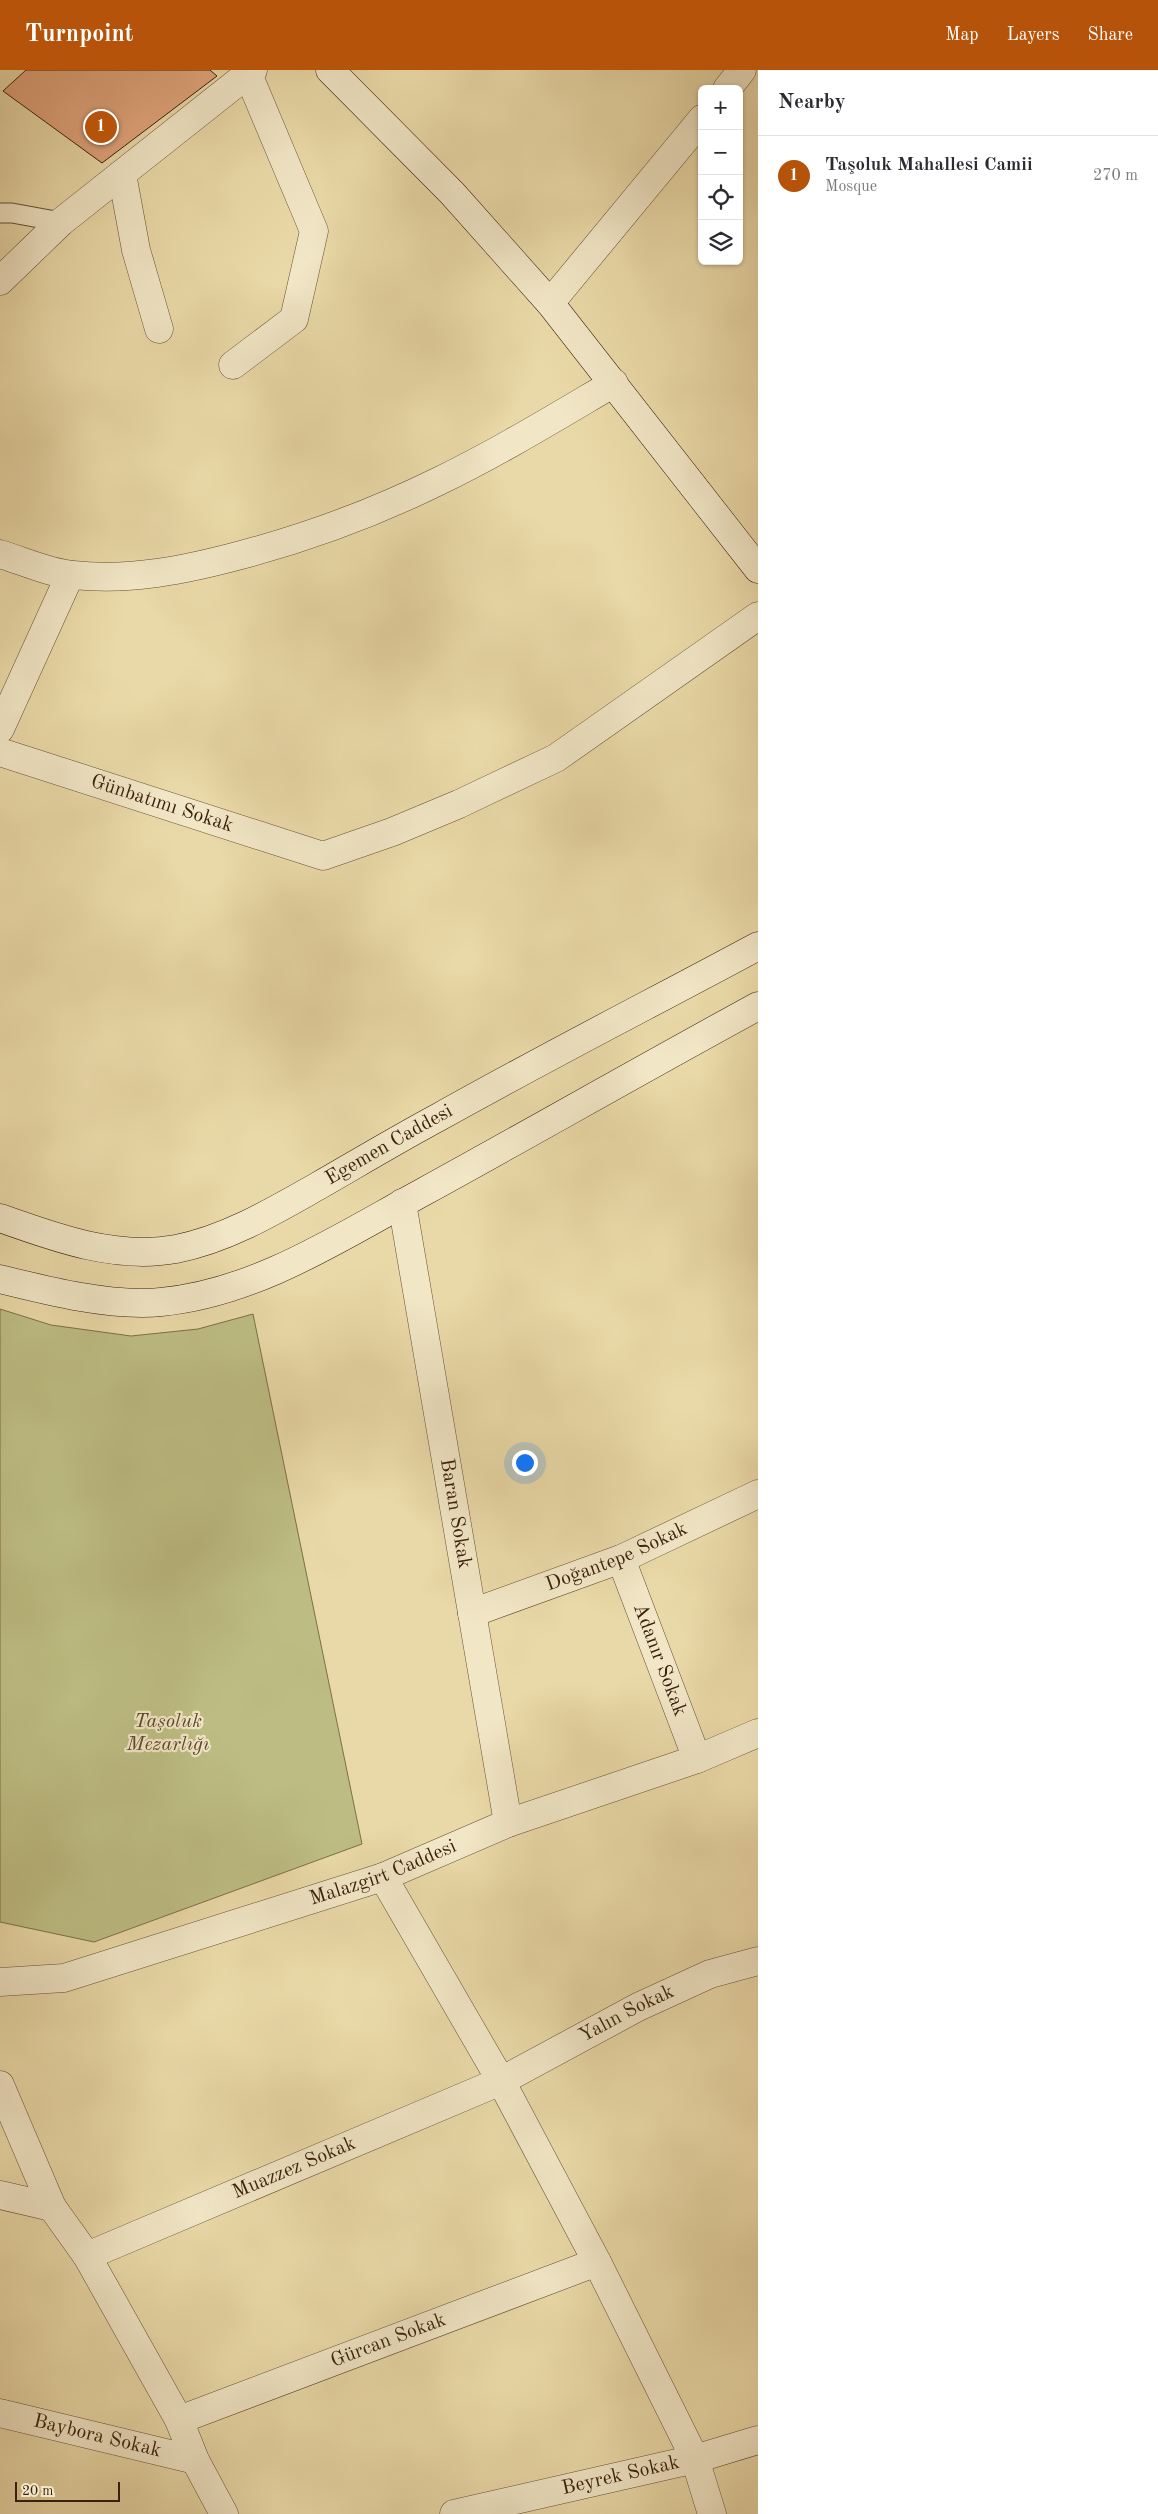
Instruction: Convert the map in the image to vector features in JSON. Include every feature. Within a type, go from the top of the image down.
[{"type":"street","points":[[330,70],[452,194],[550,303],[758,569]]},
{"type":"street","points":[[730,85],[742,70]]},
{"type":"street","points":[[0,281],[61,222],[251,72],[314,231],[294,319],[233,365]]},
{"type":"street","points":[[550,303],[698,124]]},
{"type":"street","points":[[122,174],[136,250],[159,329]]},
{"type":"street","points":[[0,554],[70,575],[134,576],[165,573],[270,547],[381,508],[439,481],[495,452],[614,383]]},
{"type":"street","points":[[0,729],[70,575]]},
{"type":"street","name":"Günbatımı Sokak","points":[[0,752],[323,856],[392,832],[459,804],[556,758],[758,616]]},
{"type":"street","name":"Egemen Caddesi","points":[[0,1218],[93,1248],[130,1251],[176,1249],[227,1233],[279,1208],[440,1116],[758,946]]},
{"type":"street","points":[[0,1279],[49,1291],[105,1300],[160,1303],[218,1292],[269,1273],[402,1203],[758,1006]]},
{"type":"street","name":"Baran Sokak","points":[[402,1203],[508,1823]]},
{"type":"street","name":"Doğantepe Sokak","points":[[472,1613],[621,1559],[758,1494]]},
{"type":"street","name":"Adanır Sokak","points":[[621,1559],[697,1759]]},
{"type":"street","name":"Malazgirt Caddesi","points":[[0,1982],[64,1978],[383,1877],[508,1823],[697,1759],[758,1733]]},
{"type":"street","points":[[383,1877],[501,2081],[597,2262],[695,2459],[712,2514]]},
{"type":"street","name":"Yalın Sokak","points":[[501,2081],[638,2007],[710,1974],[758,1961]]},
{"type":"street","name":"Muazzez Sokak","points":[[87,2256],[501,2081]]},
{"type":"street","points":[[0,2085],[52,2207],[87,2256],[179,2420],[195,2460],[224,2514]]},
{"type":"street","points":[[0,2195],[52,2207]]},
{"type":"street","name":"Gürcan Sokak","points":[[179,2420],[597,2262]]},
{"type":"street","name":"Baybora Sokak","points":[[0,2413],[195,2460]]},
{"type":"street","name":"Beyrek Sokak","points":[[454,2514],[695,2459],[758,2440]]},
{"type":"lane","points":[[0,214],[12,213],[61,222]]},
{"type":"green space","name":"Taşoluk Mezarlığı","points":[[0,1309],[51,1325],[131,1336],[198,1329],[253,1314],[362,1844],[94,1942],[0,1922]]},
{"type":"building","points":[[26,70],[210,70],[217,76],[102,163],[3,91]]},
{"type":"place","name":"Taşoluk Mahallesi Camii","points":[[101,127]]}]
